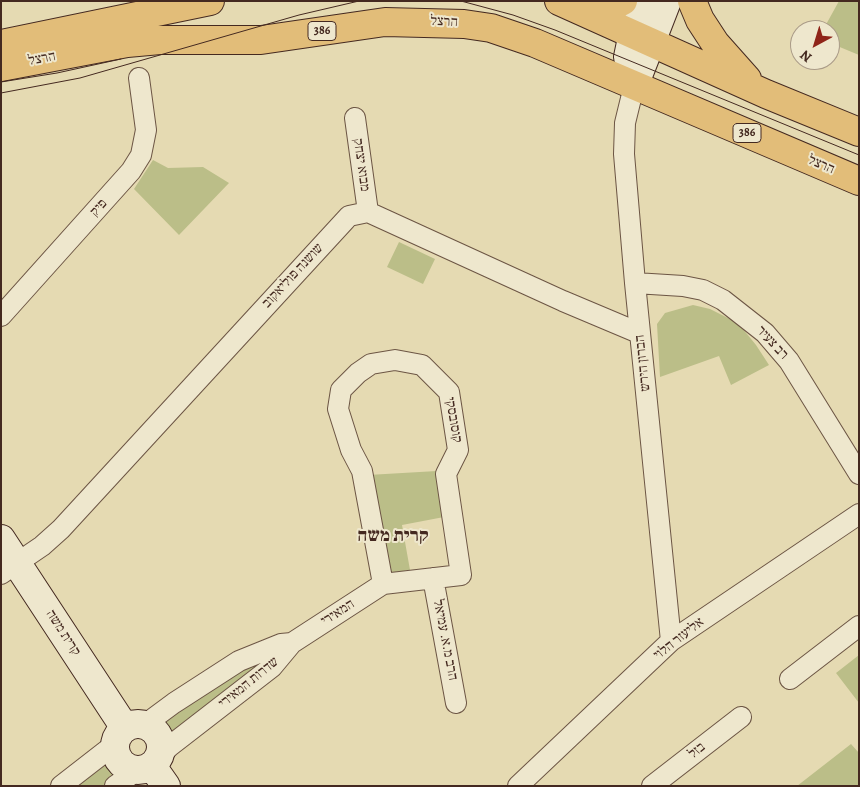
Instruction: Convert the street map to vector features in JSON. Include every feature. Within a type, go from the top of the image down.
[{"type":"main road","name":"הרצל","points":[[1,44],[210,1]]},
{"type":"main road","points":[[560,1],[766,94],[859,132]]},
{"type":"main road","points":[[587,12],[606,10],[623,1]]},
{"type":"main road","points":[[692,1],[700,20],[728,59],[744,76],[766,94]]},
{"type":"main road","name":"הרצל","points":[[1,67],[126,42],[188,39],[261,40],[303,35],[362,24],[434,22],[464,24],[513,34],[859,181]]},
{"type":"street","points":[[634,86],[646,1]]},
{"type":"street","points":[[642,37],[668,1]]},
{"type":"street","name":"פיק","points":[[1,316],[127,176],[141,155],[146,130],[140,78]]},
{"type":"street","name":"הברון הירש","points":[[634,86],[628,106],[624,139],[634,283],[671,641]]},
{"type":"street","name":"מבוא יצחק","points":[[355,118],[368,212]]},
{"type":"street","points":[[368,212],[563,301],[639,333]]},
{"type":"street","name":"שושנה פוליאקוב","points":[[10,569],[42,546],[80,508],[349,216],[368,212]]},
{"type":"street","name":"רב צעיר","points":[[634,283],[683,286],[703,290],[723,300],[765,333],[789,361],[859,474]]},
{"type":"street","name":"קוסובסקי","points":[[395,360],[422,365],[449,392],[458,450],[446,474],[461,575],[383,584],[362,472],[351,450],[338,409],[341,390],[358,373],[371,364],[395,360]]},
{"type":"street","name":"אליעזר הלוי","points":[[530,782],[671,641],[859,514]]},
{"type":"street","name":"קרית משה","points":[[1,538],[10,569],[126,732]]},
{"type":"street","name":"הרב מ.א. עמיאל","points":[[433,578],[456,703]]},
{"type":"street","name":"המאירי","points":[[292,643],[383,584]]},
{"type":"street","points":[[790,679],[859,626]]},
{"type":"street","name":"שדרות המאירי","points":[[61,786],[126,732],[151,720],[174,702],[239,661],[281,644],[292,643]]},
{"type":"street","name":"שדרות המאירי","points":[[115,786],[154,770],[170,746],[272,667],[292,643]]},
{"type":"street","name":"בזל","points":[[652,786],[741,717]]},
{"type":"street","points":[[145,724],[158,734],[162,749],[154,770],[124,765],[119,759],[126,732],[145,724]]},
{"type":"green space","points":[[839,1],[859,1],[859,55],[840,47],[840,20],[829,20]]},
{"type":"green space","points":[[153,160],[168,168],[203,167],[229,183],[179,235],[134,189]]},
{"type":"green space","points":[[399,242],[435,259],[423,284],[387,267]]},
{"type":"green space","points":[[693,305],[710,309],[738,323],[769,365],[731,385],[719,356],[660,377],[657,324],[665,313]]},
{"type":"green space","points":[[437,471],[444,517],[402,525],[410,570],[389,573],[368,475]]},
{"type":"green space","points":[[859,655],[859,703],[836,673]]},
{"type":"green space","points":[[264,657],[266,663],[166,738],[158,723],[239,667]]},
{"type":"green space","points":[[851,744],[859,753],[859,786],[797,786]]},
{"type":"green space","points":[[111,760],[114,766],[122,772],[109,786],[74,786]]},
{"type":"tram line","points":[[1,93],[80,78],[299,15],[359,1]]},
{"type":"tram line","points":[[461,1],[513,15],[555,30],[859,155]]},
{"type":"tram line","points":[[1,82],[57,73],[121,59]]},
{"type":"district","name":"קרית משה","points":[[393,536]]}]
